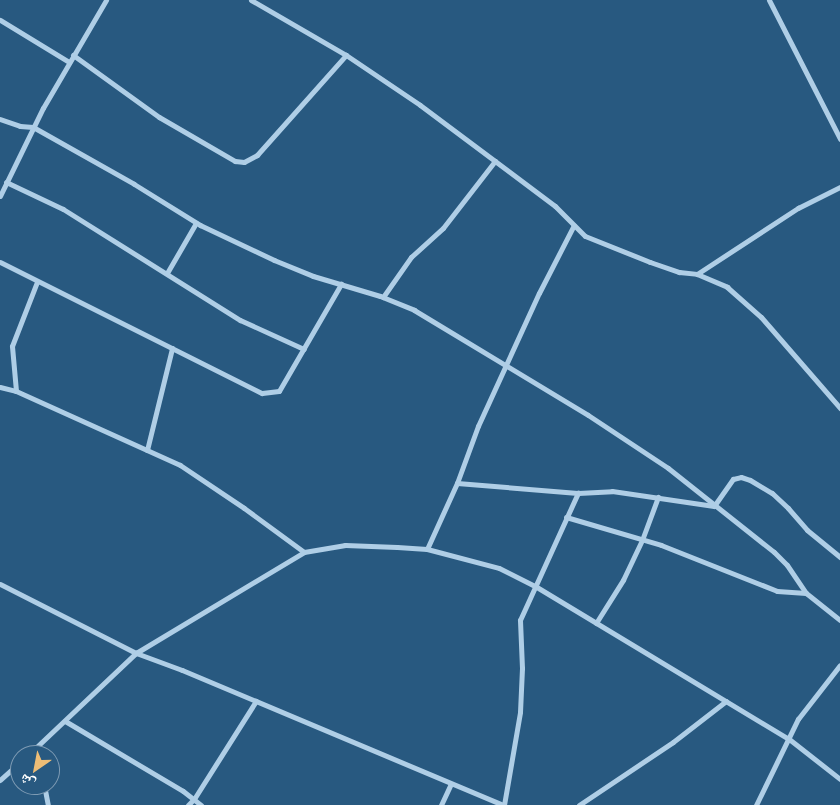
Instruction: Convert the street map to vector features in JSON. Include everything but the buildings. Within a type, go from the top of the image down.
[{"type":"street","points":[[0,196],[33,127],[106,0]]},
{"type":"street","points":[[251,0],[346,55],[420,105],[555,206],[585,236],[679,272],[697,274],[727,286],[761,317],[840,408]]},
{"type":"street","points":[[769,0],[840,140]]},
{"type":"street","points":[[0,20],[69,62]]},
{"type":"street","points":[[73,55],[159,117],[235,161],[244,162],[257,155],[346,55]]},
{"type":"street","points":[[0,119],[20,126],[33,127],[134,184],[196,223],[274,260],[313,276],[383,297],[414,310],[588,415],[668,468],[774,552],[806,593],[840,620]]},
{"type":"street","points":[[383,297],[411,257],[443,228],[495,161]]},
{"type":"street","points":[[6,182],[63,209],[167,272],[240,320],[304,349]]},
{"type":"street","points":[[697,274],[798,208],[840,187]]},
{"type":"street","points":[[167,272],[196,223]]},
{"type":"street","points":[[426,549],[457,483],[478,426],[539,293],[574,224]]},
{"type":"street","points":[[0,262],[262,393],[272,394],[279,391],[341,284]]},
{"type":"street","points":[[16,391],[12,346],[37,282]]},
{"type":"street","points":[[147,450],[172,348]]},
{"type":"street","points":[[0,387],[16,391],[147,450],[188,471],[244,508],[304,552]]},
{"type":"street","points":[[714,506],[733,479],[741,477],[750,480],[772,493],[807,530],[840,557]]},
{"type":"street","points":[[457,483],[578,493],[612,491],[714,506]]},
{"type":"street","points":[[0,584],[136,653],[256,701],[503,805],[520,712],[522,668],[520,620],[578,493]]},
{"type":"street","points":[[596,623],[624,580],[658,497]]},
{"type":"street","points":[[566,517],[661,545],[777,591],[806,593]]},
{"type":"street","points":[[39,745],[136,653],[304,552],[345,546],[426,549],[499,568],[534,586],[789,739],[840,779]]},
{"type":"street","points":[[756,805],[798,719],[840,665]]},
{"type":"street","points":[[188,805],[194,799],[256,701]]},
{"type":"street","points":[[579,805],[673,742],[726,701]]},
{"type":"street","points":[[65,721],[201,805]]},
{"type":"street","points":[[0,780],[10,771]]},
{"type":"street","points":[[441,805],[451,784]]}]
